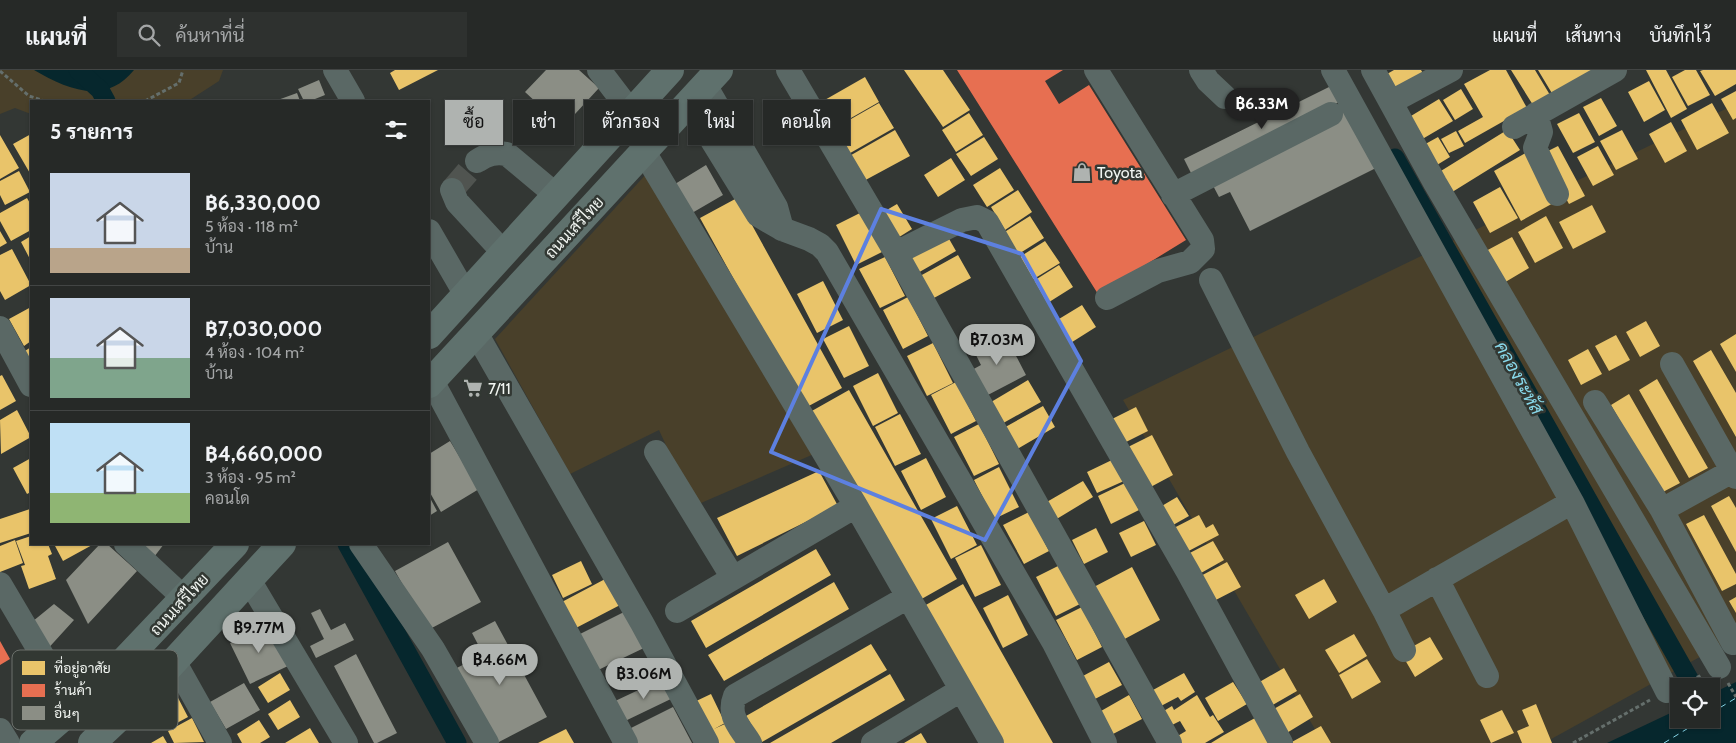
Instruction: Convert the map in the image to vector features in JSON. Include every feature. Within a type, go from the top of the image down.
[{"type":"main road","points":[[642,100],[670,70]]},
{"type":"main road","name":"ถนนเสรีไทย","points":[[430,382],[704,86]]},
{"type":"main road","points":[[430,334],[601,145]]},
{"type":"main road","name":"ถนนเสรีไทย","points":[[135,650],[234,545]]},
{"type":"main road","points":[[178,657],[281,545]]},
{"type":"main road","name":"ถนนเสรีไทย","points":[[33,743],[49,730]]},
{"type":"main road","points":[[92,743],[106,730]]},
{"type":"street","points":[[335,70],[352,100]]},
{"type":"street","points":[[599,70],[622,100]]},
{"type":"street","points":[[788,70],[896,253],[1170,743]]},
{"type":"street","points":[[1096,70],[1202,240],[1204,249],[1190,262],[1158,271],[1107,298]]},
{"type":"street","points":[[1201,70],[1208,81],[1225,97]]},
{"type":"street","points":[[1332,70],[1572,502],[1667,691]]},
{"type":"street","points":[[1373,70],[1391,102],[1431,185],[1714,669]]},
{"type":"street","points":[[1391,102],[1451,70]]},
{"type":"street","points":[[1514,127],[1615,70]]},
{"type":"street","points":[[704,86],[758,215],[782,229],[809,239],[827,252],[1054,643],[1105,743]]},
{"type":"street","points":[[1173,195],[1331,114]]},
{"type":"street","points":[[1536,114],[1541,132],[1536,148],[1557,194]]},
{"type":"street","points":[[644,152],[856,506],[992,743]]},
{"type":"street","points":[[477,161],[487,154],[507,154],[556,195]]},
{"type":"street","points":[[1405,201],[1431,185]]},
{"type":"street","points":[[452,190],[458,202],[504,253]]},
{"type":"street","points":[[896,253],[962,220],[977,217],[988,222],[1188,572],[1280,743]]},
{"type":"street","points":[[430,233],[466,295]]},
{"type":"street","points":[[1211,280],[1320,494],[1404,650]]},
{"type":"street","points":[[0,328],[30,383]]},
{"type":"street","points":[[476,333],[642,623],[706,743]]},
{"type":"street","points":[[1662,510],[1735,472],[1672,364]]},
{"type":"street","points":[[430,382],[626,743]]},
{"type":"street","points":[[1595,402],[1662,510],[1734,643]]},
{"type":"street","points":[[656,452],[734,578]]},
{"type":"street","points":[[1384,610],[1572,502]]},
{"type":"street","points":[[677,611],[856,506]]},
{"type":"street","points":[[127,545],[184,598]]},
{"type":"street","points":[[362,545],[433,649],[487,743]]},
{"type":"street","points":[[1437,579],[1487,676]]},
{"type":"street","points":[[249,580],[346,743]]},
{"type":"street","points":[[0,584],[39,650]]},
{"type":"street","points":[[750,743],[732,716],[735,696],[908,597]]},
{"type":"street","points":[[178,668],[220,743]]},
{"type":"street","points":[[873,743],[960,690]]},
{"type":"street","points":[[0,730],[8,743]]},
{"type":"path","points":[[147,100],[179,83],[183,70]]},
{"type":"path","points":[[0,71],[29,96],[42,100]]},
{"type":"path","points":[[1573,743],[1667,691],[1714,669]]},
{"type":"highlighted area","points":[[881,209],[1022,254],[1081,361],[985,540],[771,452]]},
{"type":"shaded area","points":[[0,70],[223,70],[219,81],[190,100],[30,100],[30,114],[15,108],[0,114]]},
{"type":"shaded area","points":[[1736,104],[1736,637],[1544,743],[1323,743],[1123,400]]},
{"type":"shaded area","points":[[649,171],[814,454],[694,506],[659,430],[570,474],[495,339]]},
{"type":"water","points":[[34,70],[134,70],[123,81],[111,88],[86,91],[59,83]]},
{"type":"water","points":[[1736,682],[1736,743],[1607,743],[1670,713],[1670,728],[1720,728],[1720,690]]},
{"type":"building: ที่อยู่อาศัย","points":[[395,70],[438,70],[399,90],[390,73]]},
{"type":"building: ที่อยู่อาศัย","points":[[904,70],[943,70],[970,110],[943,127]]},
{"type":"building: ที่อยู่อาศัย","points":[[1394,70],[1421,70],[1427,80],[1393,100],[1380,78]]},
{"type":"building: ที่อยู่อาศัย","points":[[1490,70],[1506,70],[1527,108],[1465,143],[1458,131],[1483,117],[1464,84]]},
{"type":"building: ที่อยู่อาศัย","points":[[1511,70],[1535,70],[1550,95],[1533,105]]},
{"type":"building: ที่อยู่อาศัย","points":[[1538,70],[1594,70],[1553,95]]},
{"type":"building: ที่อยู่อาศัย","points":[[1646,70],[1666,70],[1687,109],[1671,118]]},
{"type":"building: ที่อยู่อาศัย","points":[[1685,70],[1696,70],[1710,95],[1688,106],[1672,77]]},
{"type":"building: ที่อยู่อาศัย","points":[[1736,70],[1736,84],[1715,96],[1700,71]]},
{"type":"building: ที่อยู่อาศัย","points":[[865,77],[879,102],[850,119],[850,100],[825,100]]},
{"type":"building: ที่อยู่อาศัย","points":[[1649,81],[1665,110],[1644,122],[1628,92]]},
{"type":"building: ที่อยู่อาศัย","points":[[1461,89],[1473,109],[1455,120],[1443,100]]},
{"type":"building: ที่อยู่อาศัย","points":[[1736,91],[1736,118],[1733,120],[1721,99]]},
{"type":"building: ที่อยู่อาศัย","points":[[1601,98],[1617,126],[1599,136],[1583,107]]},
{"type":"building: ที่อยู่อาศัย","points":[[1439,99],[1453,121],[1419,141],[1406,119]]},
{"type":"building: ที่อยู่อาศัย","points":[[879,103],[894,128],[845,156],[838,145],[850,145],[850,120]]},
{"type":"building: ที่อยู่อาศัย","points":[[1712,103],[1729,133],[1697,150],[1681,120]]},
{"type":"building: ที่อยู่อาศัย","points":[[969,113],[983,135],[956,152],[942,130]]},
{"type":"building: ที่อยู่อาศัย","points":[[1579,113],[1595,142],[1573,153],[1557,124]]},
{"type":"building: ที่อยู่อาศัย","points":[[1671,122],[1687,151],[1665,163],[1649,134]]},
{"type":"building: ที่อยู่อาศัย","points":[[895,130],[910,156],[860,183],[846,158]]},
{"type":"building: ที่อยู่อาศัย","points":[[1507,130],[1520,150],[1449,194],[1436,174]]},
{"type":"building: ที่อยู่อาศัย","points":[[1622,130],[1638,159],[1616,170],[1600,141]]},
{"type":"building: ที่อยู่อาศัย","points":[[1456,131],[1464,146],[1449,153],[1441,139]]},
{"type":"building: ที่อยู่อาศัย","points":[[0,135],[19,168],[0,179]]},
{"type":"building: ที่อยู่อาศัย","points":[[30,135],[30,173],[13,144]]},
{"type":"building: ที่อยู่อาศัย","points":[[984,137],[998,159],[971,176],[956,154]]},
{"type":"building: ที่อยู่อาศัย","points":[[1438,137],[1450,157],[1432,168],[1420,147]]},
{"type":"building: ที่อยู่อาศัย","points":[[1558,146],[1585,196],[1569,204],[1542,154]]},
{"type":"building: ที่อยู่อาศัย","points":[[1598,146],[1614,175],[1593,186],[1577,157]]},
{"type":"building: ที่อยู่อาศัย","points":[[1529,151],[1557,201],[1521,221],[1494,171]]},
{"type":"building: ที่อยู่อาศัย","points":[[951,158],[965,180],[938,197],[924,175]]},
{"type":"building: ที่อยู่อาศัย","points":[[1000,168],[1014,190],[987,207],[973,185]]},
{"type":"building: ที่อยู่อาศัย","points":[[19,171],[30,192],[5,205],[0,195],[0,181]]},
{"type":"building: ที่อยู่อาศัย","points":[[1500,187],[1518,218],[1490,233],[1473,202]]},
{"type":"building: ที่อยู่อาศัย","points":[[1018,190],[1032,212],[1005,230],[991,207]]},
{"type":"building: ที่อยู่อาศัย","points":[[27,198],[30,203],[30,231],[11,241],[0,221],[0,213]]},
{"type":"building: ที่อยู่อาศัย","points":[[737,198],[842,388],[805,408],[700,218]]},
{"type":"building: ที่อยู่อาศัย","points":[[897,204],[912,229],[896,239],[880,214]]},
{"type":"building: ที่อยู่อาศัย","points":[[1592,205],[1606,232],[1573,249],[1559,222]]},
{"type":"building: ที่อยู่อาศัย","points":[[862,212],[882,252],[856,265],[836,225]]},
{"type":"building: ที่อยู่อาศัย","points":[[1030,216],[1044,238],[1017,255],[1003,233]]},
{"type":"building: ที่อยู่อาศัย","points":[[1546,216],[1563,248],[1535,263],[1518,232]]},
{"type":"building: ที่อยู่อาศัย","points":[[944,230],[956,251],[916,274],[904,254]]},
{"type":"building: ที่อยู่อาศัย","points":[[0,231],[7,243],[0,247]]},
{"type":"building: ที่อยู่อาศัย","points":[[30,237],[30,259],[21,242]]},
{"type":"building: ที่อยู่อาศัย","points":[[1512,237],[1529,268],[1502,284],[1484,252]]},
{"type":"building: ที่อยู่อาศัย","points":[[1045,241],[1060,263],[1032,280],[1018,258]]},
{"type":"building: ที่อยู่อาศัย","points":[[12,249],[30,283],[30,286],[5,300],[0,291],[0,255]]},
{"type":"building: ที่อยู่อาศัย","points":[[958,255],[971,278],[932,299],[920,276]]},
{"type":"building: ที่อยู่อาศัย","points":[[885,257],[905,296],[880,308],[859,269]]},
{"type":"building: ที่อยู่อาศัย","points":[[1059,265],[1073,287],[1046,304],[1032,282]]},
{"type":"building: ที่อยู่อาศัย","points":[[823,281],[843,320],[817,333],[797,294]]},
{"type":"building: ที่อยู่อาศัย","points":[[908,297],[928,336],[903,349],[883,310]]},
{"type":"building: ที่อยู่อาศัย","points":[[1082,305],[1096,327],[1069,344],[1054,322]]},
{"type":"building: ที่อยู่อาศัย","points":[[30,308],[30,342],[24,346],[9,319]]},
{"type":"building: ที่อยู่อาศัย","points":[[1646,321],[1660,346],[1640,357],[1626,332]]},
{"type":"building: ที่อยู่อาศัย","points":[[849,326],[869,366],[844,378],[823,339]]},
{"type":"building: ที่อยู่อาศัย","points":[[1736,334],[1736,372],[1720,344]]},
{"type":"building: ที่อยู่อาศัย","points":[[1616,335],[1630,360],[1609,371],[1595,346]]},
{"type":"building: ที่อยู่อาศัย","points":[[933,343],[953,383],[927,396],[907,356]]},
{"type":"building: ที่อยู่อาศัย","points":[[30,348],[30,361],[25,351]]},
{"type":"building: ที่อยู่อาศัย","points":[[1588,349],[1602,374],[1581,385],[1568,360]]},
{"type":"building: ที่อยู่อาศัย","points":[[1711,350],[1736,393],[1736,437],[1693,361]]},
{"type":"building: ที่อยู่อาศัย","points":[[878,373],[898,413],[873,426],[853,386]]},
{"type":"building: ที่อยู่อาศัย","points":[[2,375],[16,401],[0,410],[0,376]]},
{"type":"building: ที่อยู่อาศัย","points":[[1657,379],[1708,468],[1689,478],[1639,390]]},
{"type":"building: ที่อยู่อาศัย","points":[[1028,380],[1041,402],[998,426],[986,405]]},
{"type":"building: ที่อยู่อาศัย","points":[[956,382],[976,421],[951,434],[931,395]]},
{"type":"building: ที่อยู่อาศัย","points":[[849,390],[957,579],[918,601],[810,412]]},
{"type":"building: ที่อยู่อาศัย","points":[[1629,394],[1680,483],[1661,493],[1611,405]]},
{"type":"building: ที่อยู่อาศัย","points":[[1043,406],[1055,427],[1012,452],[1000,430]]},
{"type":"building: ที่อยู่อาศัย","points":[[1136,407],[1148,431],[1120,445],[1108,421]]},
{"type":"building: ที่อยู่อาศัย","points":[[17,410],[30,438],[1,454],[0,420]]},
{"type":"building: ที่อยู่อาศัย","points":[[900,414],[921,454],[895,466],[875,427]]},
{"type":"building: ที่อยู่อาศัย","points":[[979,424],[999,464],[974,476],[954,437]]},
{"type":"building: ที่อยู่อาศัย","points":[[1152,435],[1173,475],[1145,490],[1128,447]]},
{"type":"building: ที่อยู่อาศัย","points":[[926,458],[946,497],[921,510],[901,471]]},
{"type":"building: ที่อยู่อาศัย","points":[[30,459],[30,492],[27,494],[13,468]]},
{"type":"building: ที่อยู่อาศัย","points":[[1114,459],[1124,481],[1097,493],[1087,472]]},
{"type":"building: ที่อยู่อาศัย","points":[[999,467],[1019,507],[994,519],[974,480]]},
{"type":"building: ที่อยู่อาศัย","points":[[819,471],[838,506],[737,556],[717,518]]},
{"type":"building: ที่อยู่อาศัย","points":[[1083,481],[1093,497],[1055,520],[1045,503]]},
{"type":"building: ที่อยู่อาศัย","points":[[1125,483],[1139,510],[1111,524],[1098,496]]},
{"type":"building: ที่อยู่อาศัย","points":[[1729,496],[1736,508],[1736,552],[1711,506]]},
{"type":"building: ที่อยู่อาศัย","points":[[1177,497],[1189,516],[1166,529],[1155,510]]},
{"type":"building: ที่อยู่อาศัย","points":[[957,506],[977,545],[951,559],[931,519]]},
{"type":"building: ที่อยู่อาศัย","points":[[30,509],[30,533],[0,543],[0,519]]},
{"type":"building: ที่อยู่อาศัย","points":[[1029,512],[1049,551],[1024,564],[1003,525]]},
{"type":"building: ที่อยู่อาศัย","points":[[1199,515],[1206,528],[1213,524],[1219,535],[1181,555],[1168,531]]},
{"type":"building: ที่อยู่อาศัย","points":[[1704,515],[1736,574],[1736,584],[1722,591],[1686,524]]},
{"type":"building: ที่อยู่อาศัย","points":[[1144,521],[1156,545],[1131,557],[1119,533]]},
{"type":"building: ที่อยู่อาศัย","points":[[1096,528],[1108,552],[1084,564],[1072,540]]},
{"type":"building: ที่อยู่อาศัย","points":[[30,536],[30,545],[48,545],[52,554],[48,556],[56,579],[29,589],[21,566],[25,565],[16,541]]},
{"type":"building: ที่อยู่อาศัย","points":[[15,540],[23,563],[0,572],[0,546]]},
{"type":"building: ที่อยู่อาศัย","points":[[1213,541],[1224,560],[1194,577],[1182,557]]},
{"type":"building: ที่อยู่อาศัย","points":[[55,545],[92,545],[63,561]]},
{"type":"building: ที่อยู่อาศัย","points":[[981,545],[1001,585],[975,597],[955,558]]},
{"type":"building: ที่อยู่อาศัย","points":[[816,549],[831,575],[706,648],[691,621]]},
{"type":"building: ที่อยู่อาศัย","points":[[581,561],[592,584],[563,598],[552,575]]},
{"type":"building: ที่อยู่อาศัย","points":[[1227,562],[1241,587],[1208,604],[1195,579]]},
{"type":"building: ที่อยู่อาศัย","points":[[1062,564],[1082,603],[1056,616],[1036,577]]},
{"type":"building: ที่อยู่อาศัย","points":[[1132,567],[1160,620],[1119,642],[1090,589]]},
{"type":"building: ที่อยู่อาศัย","points":[[607,578],[622,604],[574,629],[560,603]]},
{"type":"building: ที่อยู่อาศัย","points":[[1324,579],[1337,602],[1309,619],[1295,595]]},
{"type":"building: ที่อยู่อาศัย","points":[[834,582],[849,609],[724,681],[708,655]]},
{"type":"building: ที่อยู่อาศัย","points":[[963,584],[1053,743],[1001,743],[924,606]]},
{"type":"building: ที่อยู่อาศัย","points":[[1008,595],[1028,635],[1003,648],[983,608]]},
{"type":"building: ที่อยู่อาศัย","points":[[1736,597],[1736,613],[1729,601]]},
{"type":"building: ที่อยู่อาศัย","points":[[1082,607],[1102,647],[1077,660],[1056,620]]},
{"type":"building: ที่อยู่อาศัย","points":[[1354,634],[1367,656],[1339,673],[1325,650]]},
{"type":"building: ที่อยู่อาศัย","points":[[1430,637],[1443,659],[1415,677],[1401,653]]},
{"type":"building: ที่อยู่อาศัย","points":[[871,644],[887,670],[762,742],[746,716]]},
{"type":"building: ที่อยู่อาศัย","points":[[1367,659],[1381,682],[1352,699],[1339,675]]},
{"type":"building: ที่อยู่อาศัย","points":[[1109,662],[1122,685],[1093,700],[1081,677]]},
{"type":"building: ที่อยู่อาศัย","points":[[1284,668],[1297,691],[1269,707],[1256,684]]},
{"type":"building: ที่อยู่อาศัย","points":[[280,673],[290,690],[268,703],[258,687]]},
{"type":"building: ที่อยู่อาศัย","points":[[1184,673],[1195,692],[1181,701],[1178,697],[1161,706],[1153,690]]},
{"type":"building: ที่อยู่อาศัย","points":[[890,674],[905,700],[831,743],[770,743]]},
{"type":"building: ที่อยู่อาศัย","points":[[1233,682],[1247,704],[1218,721],[1205,698]]},
{"type":"building: ที่อยู่อาศัย","points":[[711,694],[725,723],[714,729],[727,723],[737,743],[714,743],[692,703]]},
{"type":"building: ที่อยู่อาศัย","points":[[1300,694],[1313,717],[1285,734],[1272,710]]},
{"type":"building: ที่อยู่อาศัย","points":[[1129,695],[1142,719],[1113,734],[1101,711]]},
{"type":"building: ที่อยู่อาศัย","points":[[1197,695],[1210,717],[1213,715],[1224,732],[1205,743],[1180,743],[1176,737],[1186,731],[1180,721],[1170,726],[1162,712],[1172,706],[1174,710]]},
{"type":"building: ที่อยู่อาศัย","points":[[178,698],[188,717],[178,722]]},
{"type":"building: ที่อยู่อาศัย","points":[[290,700],[300,717],[278,730],[268,714]]},
{"type":"building: ที่อยู่อาศัย","points":[[1536,704],[1552,743],[1522,743],[1517,731],[1529,726],[1522,710]]},
{"type":"building: ที่อยู่อาศัย","points":[[1502,710],[1514,733],[1491,743],[1480,720]]},
{"type":"building: ที่อยู่อาศัย","points":[[192,718],[204,742],[174,743],[168,731],[178,730],[178,726]]},
{"type":"building: ที่อยู่อาศัย","points":[[1255,718],[1271,743],[1211,743],[1224,735]]},
{"type":"building: ที่อยู่อาศัย","points":[[259,720],[270,737],[260,743],[242,743],[237,734]]},
{"type":"building: ที่อยู่อาศัย","points":[[1321,726],[1331,743],[1290,743]]},
{"type":"building: ที่อยู่อาศัย","points":[[310,728],[319,743],[285,743]]},
{"type":"building: ที่อยู่อาศัย","points":[[566,729],[574,743],[538,743]]},
{"type":"building: ที่อยู่อาศัย","points":[[921,733],[927,743],[904,743]]},
{"type":"building: ที่อยู่อาศัย","points":[[163,736],[167,743],[151,743]]},
{"type":"building: ร้านค้า","name":"Toyota","points":[[957,70],[1063,70],[1045,81],[1059,104],[1089,85],[1186,240],[1098,294]]},
{"type":"building: ร้านค้า","points":[[0,641],[10,659],[0,665]]},
{"type":"building: อื่นๆ","points":[[546,70],[579,70],[599,88],[588,100],[584,100],[584,104],[574,115],[574,100],[534,100],[525,92]]},
{"type":"building: อื่นๆ","points":[[319,80],[325,95],[312,100],[304,100],[298,89]]},
{"type":"building: อื่นๆ","points":[[1331,86],[1339,102],[1192,175],[1184,159]]},
{"type":"building: อื่นๆ","points":[[297,93],[300,100],[278,100]]},
{"type":"building: อื่นๆ","points":[[1345,108],[1376,168],[1250,231],[1230,192],[1219,197],[1208,176]]},
{"type":"building: อื่นๆ","points":[[706,165],[723,195],[692,213],[675,184]]},
{"type":"building: อื่นๆ","points":[[1003,331],[1026,375],[984,397],[970,371],[981,365],[976,355],[991,348],[987,340]]},
{"type":"building: อื่นๆ","points":[[450,441],[479,489],[441,512],[430,493],[430,453]]},
{"type":"building: อื่นๆ","points":[[430,498],[437,511],[430,515]]},
{"type":"building: อื่นๆ","points":[[448,542],[481,602],[428,630],[395,571]]},
{"type":"building: อื่นๆ","points":[[99,545],[108,545],[137,571],[88,624],[66,580]]},
{"type":"building: อื่นๆ","points":[[140,545],[163,545],[154,557]]},
{"type":"building: อื่นๆ","points":[[54,604],[74,620],[47,650],[42,650],[27,626]]},
{"type":"building: อื่นๆ","points":[[320,609],[331,630],[345,623],[354,640],[316,658],[310,646],[324,639],[311,613]]},
{"type":"building: อื่นๆ","points":[[628,610],[646,647],[594,672],[576,636]]},
{"type":"building: อื่นๆ","points":[[495,621],[547,717],[497,743],[455,669],[483,654],[472,633]]},
{"type":"building: อื่นๆ","points":[[268,625],[288,666],[250,684],[230,643]]},
{"type":"building: อื่นๆ","points":[[356,654],[397,733],[377,743],[374,743],[334,666]]},
{"type":"building: อื่นๆ","points":[[666,677],[675,697],[623,722],[613,702]]},
{"type":"building: อื่นๆ","points":[[244,683],[260,710],[226,729],[210,702]]},
{"type":"building: อื่นๆ","points":[[673,707],[692,743],[636,743],[629,729]]},
{"type":"waterway","points":[[78,70],[100,90],[105,100]]},
{"type":"waterway","name":"คลองระหัส","points":[[1395,158],[1688,678]]},
{"type":"waterway","points":[[348,545],[457,743]]},
{"type":"ferry route","points":[[1720,708],[1736,698]]},
{"type":"ferry route","points":[[1664,743],[1688,728]]},
{"type":"tunnel","points":[[452,190],[477,161]]},
{"type":"place","name":"Toyota","points":[[1082,172]]},
{"type":"place","name":"7/11","points":[[473,388]]}]
